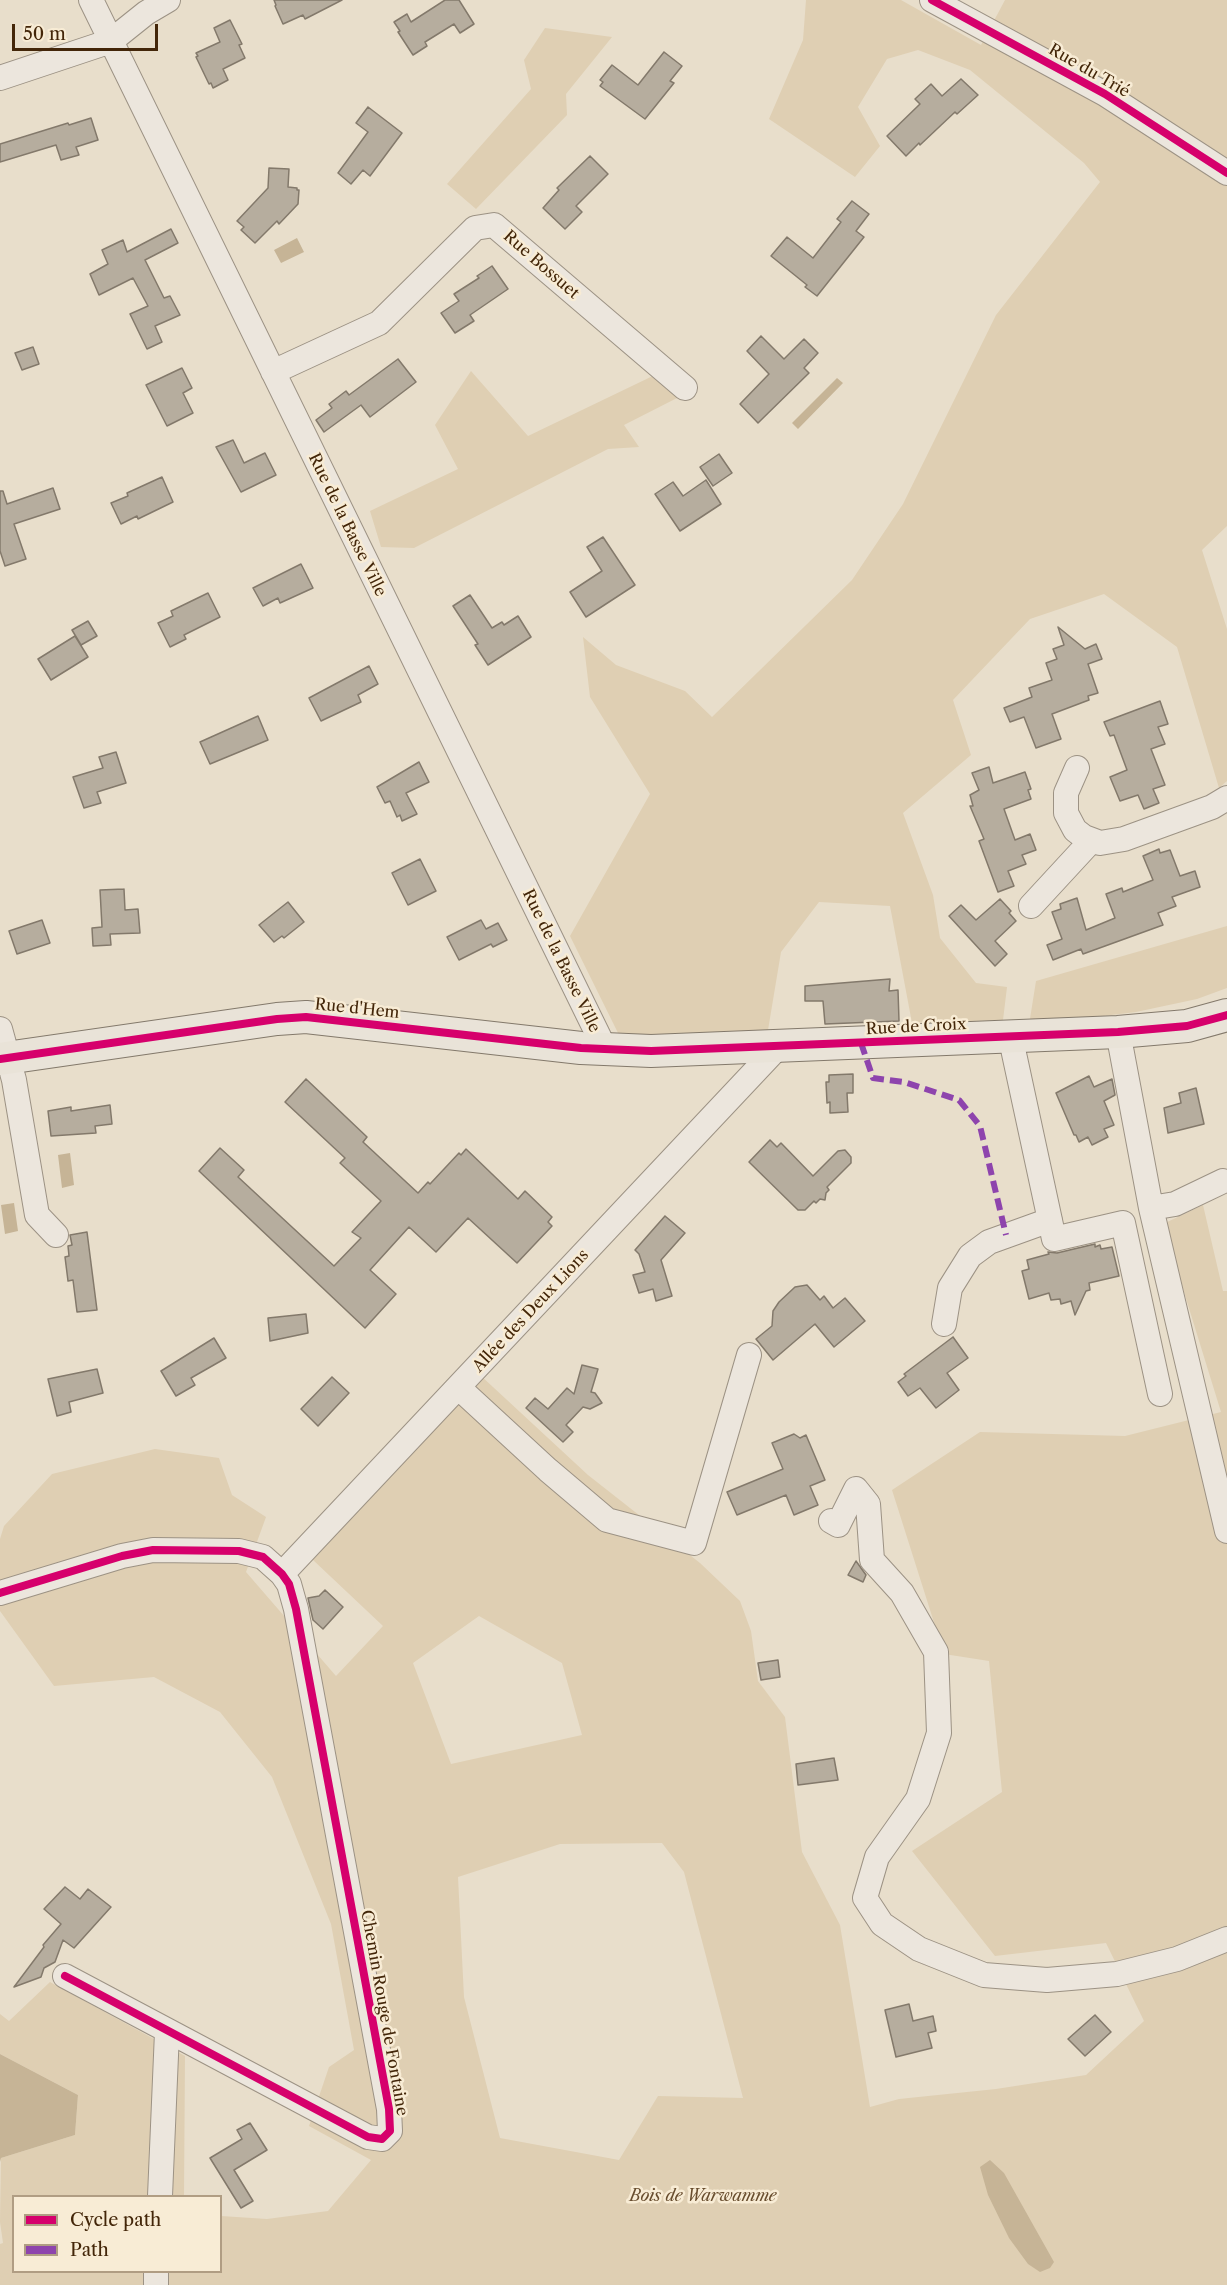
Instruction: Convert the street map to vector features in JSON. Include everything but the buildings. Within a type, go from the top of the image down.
[{"type":"main road","name":"Rue de Croix","points":[[605,1049],[651,1052],[1118,1032],[1187,1026],[1227,1015]]},
{"type":"main road","name":"Rue d'Hem","points":[[3,1049],[306,1017],[605,1049]]},
{"type":"street","name":"Rue de la Basse Ville","points":[[91,0],[605,1049]]},
{"type":"street","points":[[0,78],[111,41],[146,13],[168,0]]},
{"type":"street","name":"Rue du Trié","points":[[932,0],[1105,94],[1227,173]]},
{"type":"street","name":"Rue Bossuet","points":[[273,372],[379,323],[475,228],[494,225],[685,388]]},
{"type":"street","points":[[1077,768],[1066,793],[1066,813],[1076,830],[1091,841],[1110,843],[1124,839],[1212,807],[1227,798]]},
{"type":"street","points":[[1030,906],[1091,841]]},
{"type":"street","points":[[1118,1032],[1151,1208],[1227,1531]]},
{"type":"street","points":[[1010,1035],[1054,1239],[1123,1223],[1160,1394]]},
{"type":"street","name":"Allée des Deux Lions","points":[[282,1574],[778,1047]]},
{"type":"street","points":[[3,1049],[37,1215],[56,1235]]},
{"type":"street","points":[[1151,1208],[1176,1204],[1223,1181]]},
{"type":"street","points":[[944,1324],[950,1288],[955,1276],[970,1256],[989,1242],[1050,1220]]},
{"type":"street","points":[[459,1388],[548,1470],[607,1520],[694,1543],[749,1355]]},
{"type":"street","points":[[831,1521],[838,1525],[856,1489],[868,1504],[872,1560],[902,1593],[936,1652],[939,1733],[918,1799],[877,1857],[865,1898],[882,1924],[919,1948],[984,1975],[1047,1980],[1117,1974],[1177,1959],[1227,1939]]},
{"type":"street","points":[[0,1593],[122,1556],[153,1550],[239,1551],[263,1557],[282,1574]]},
{"type":"street","name":"Chemin Rouge de Fontaine","points":[[65,1976],[368,2137],[382,2139],[390,2131],[388,2109],[296,1609],[289,1584],[282,1574]]},
{"type":"street","points":[[160,2195],[167,2032]]},
{"type":"green space","points":[[806,0],[901,0],[981,45],[1005,0],[1227,0],[1227,526],[1202,550],[1227,629],[1227,781],[1219,788],[1177,647],[1104,594],[1030,619],[953,700],[971,755],[903,813],[933,895],[940,938],[976,983],[1007,987],[1003,1020],[912,1023],[890,906],[819,902],[781,952],[767,1036],[620,1037],[570,936],[650,794],[590,697],[583,637],[616,665],[685,691],[712,717],[852,580],[903,504],[996,315],[1100,182],[1084,163],[970,70],[918,50],[887,59],[858,107],[880,146],[855,177],[769,119],[803,40]]},
{"type":"green space","points":[[545,28],[612,37],[566,94],[567,115],[476,209],[447,184],[531,89],[524,60]]},
{"type":"green space","points":[[471,371],[528,436],[659,373],[679,397],[624,425],[639,447],[608,449],[414,548],[381,547],[370,511],[458,469],[435,425]]},
{"type":"green space","points":[[1227,926],[1227,988],[1197,999],[1136,1012],[1029,1025],[1036,981]]},
{"type":"green space","name":"Bois de Warwamme","points":[[1203,1205],[1223,1291],[1227,1291],[1227,2285],[0,2285],[0,2244],[3,2243],[0,2222],[1,2158],[75,2135],[78,2095],[0,2054],[0,2014],[9,2021],[50,1982],[185,2056],[184,2195],[12,2195],[12,2273],[222,2273],[222,2216],[267,2219],[328,2211],[371,2160],[309,2126],[329,2067],[354,2050],[331,1924],[272,1777],[220,1712],[154,1677],[54,1686],[0,1611],[0,1539],[4,1526],[52,1474],[155,1449],[219,1458],[232,1495],[266,1517],[246,1572],[336,1676],[383,1626],[295,1543],[466,1362],[588,1475],[700,1563],[740,1601],[751,1631],[758,1681],[785,1717],[802,1852],[840,1925],[870,2107],[899,2099],[996,2089],[1086,2075],[1144,2021],[1106,1943],[995,1956],[912,1851],[1002,1792],[989,1661],[944,1654],[892,1490],[980,1432],[1125,1436],[1221,1412],[1163,1224]],"holes":[[[479,1616],[562,1663],[582,1735],[451,1764],[413,1663]],[[662,1843],[684,1872],[743,2098],[658,2096],[619,2160],[500,2138],[464,1997],[458,1877],[560,1844]]]},
{"type":"shaded area","points":[[297,238],[304,252],[281,263],[274,250]]},
{"type":"shaded area","points":[[837,378],[843,383],[798,429],[792,423]]},
{"type":"shaded area","points":[[70,1153],[74,1185],[62,1188],[58,1155]]},
{"type":"shaded area","points":[[14,1203],[18,1231],[5,1234],[1,1205]]},
{"type":"shaded area","points":[[0,2054],[78,2095],[75,2135],[1,2158],[0,2162]]},
{"type":"shaded area","points":[[990,2160],[1004,2173],[1054,2262],[1050,2268],[1040,2272],[1028,2264],[1009,2238],[988,2195],[980,2167]]},
{"type":"marked path","points":[[861,1043],[873,1078],[904,1082],[959,1100],[980,1126],[1006,1235]]},
{"type":"cycle path","points":[[932,0],[1105,94],[1227,173]]},
{"type":"cycle path","points":[[0,1059],[277,1019],[306,1017],[581,1048],[651,1051],[1118,1032],[1187,1026],[1227,1015]]},
{"type":"cycle path","points":[[0,1593],[122,1556],[153,1550],[239,1551],[263,1557],[282,1574],[289,1584],[296,1609],[389,2109],[390,2131],[382,2139],[368,2137],[65,1976]]}]
